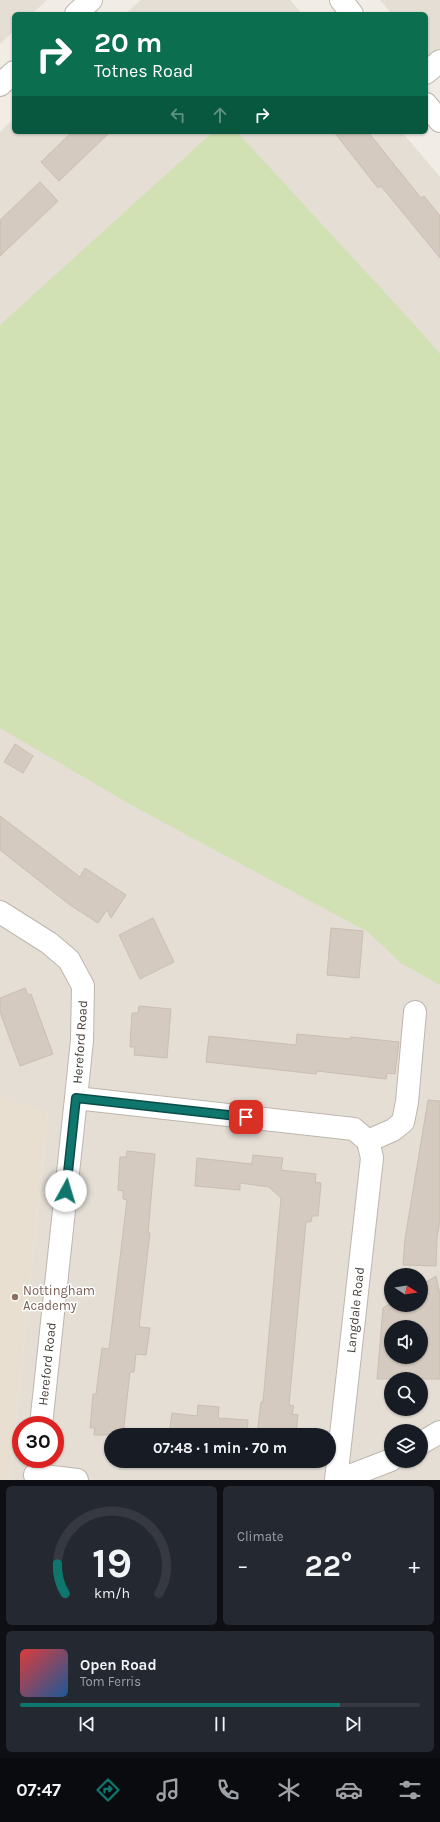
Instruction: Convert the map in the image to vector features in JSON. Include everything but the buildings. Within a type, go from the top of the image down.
[{"type":"street","points":[[78,12],[91,0]]},
{"type":"street","points":[[341,0],[350,12]]},
{"type":"street","points":[[428,71],[440,61]]},
{"type":"street","points":[[0,85],[12,74]]},
{"type":"street","points":[[428,106],[440,121]]},
{"type":"street","name":"Hereford Road","points":[[0,912],[49,943],[68,960],[83,986],[82,1040],[41,1416]]},
{"type":"street","points":[[76,1098],[354,1129],[368,1141],[393,1130],[403,1122],[407,1102],[415,1012]]},
{"type":"street","name":"Langdale Road","points":[[338,1480],[372,1158],[368,1141]]},
{"type":"street","points":[[428,1439],[440,1432]]},
{"type":"street","points":[[338,1480],[384,1463]]},
{"type":"street","points":[[35,1471],[77,1480]]},
{"type":"shaded area","points":[[0,0],[47,0],[34,12],[12,12],[12,33],[0,44]]},
{"type":"shaded area","points":[[141,0],[290,0],[300,12],[127,12]]},
{"type":"shaded area","points":[[380,0],[440,0],[440,73],[428,58],[428,12],[390,12]]},
{"type":"shaded area","points":[[12,120],[12,134],[404,134],[440,177],[440,1480],[10,1480],[12,1461],[12,1468],[64,1468],[64,1416],[17,1416],[48,1114],[0,1095],[0,132]]},
{"type":"shaded area","name":"Nottingham Academy","points":[[0,1095],[48,1113],[17,1416],[12,1416],[12,1461],[10,1480],[0,1480]]},
{"type":"green space","points":[[211,134],[239,134],[440,354],[440,985],[401,963],[368,932],[133,806],[0,728],[0,325]]},
{"type":"place","name":"Nottingham Academy","points":[[15,1297]]},
{"type":"route","points":[[66,1191],[76,1098],[246,1117]]}]
